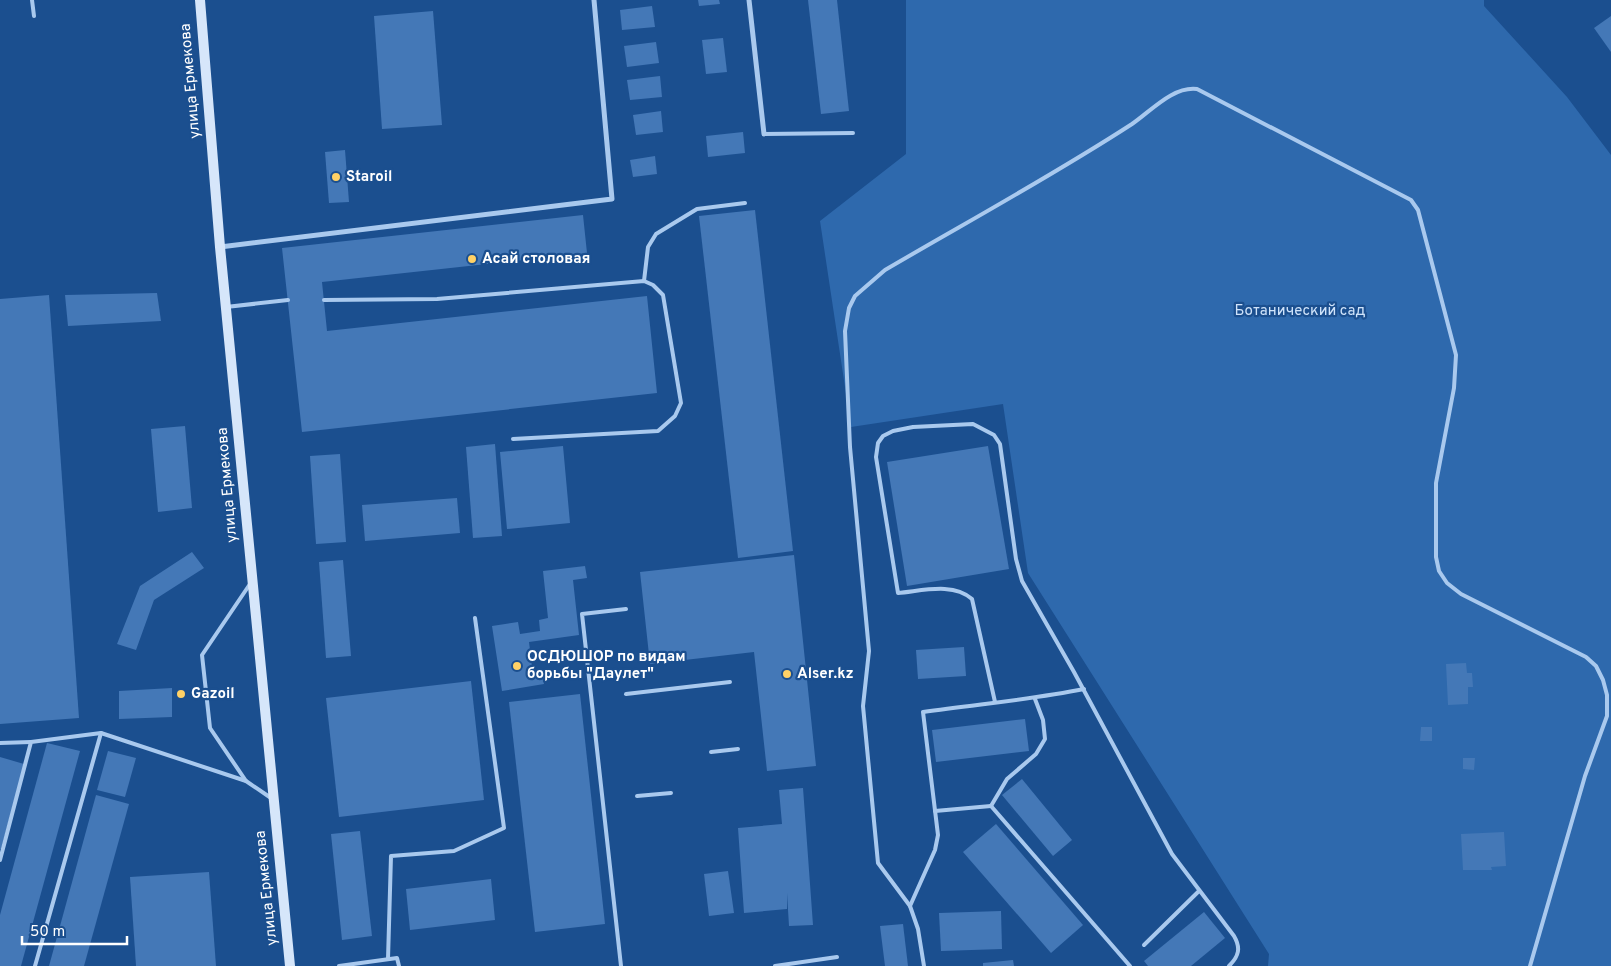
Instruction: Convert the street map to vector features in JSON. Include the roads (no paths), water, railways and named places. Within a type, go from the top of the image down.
[{"type":"main road","name":"улица Ермекова","points":[[200,0],[220,247],[290,966]]},
{"type":"street","points":[[220,247],[612,199],[594,0]]},
{"type":"street","points":[[749,0],[764,134]]},
{"type":"lane","points":[[32,0],[34,16]]},
{"type":"lane","points":[[924,966],[918,929],[910,906],[878,863],[863,706],[869,651],[850,447],[845,331],[850,308],[855,296],[884,270],[1106,141],[1171,95],[1187,88],[1197,89],[1411,200],[1418,210],[1456,355],[1454,388],[1436,483],[1436,557],[1439,571],[1447,583],[1461,594],[1586,657],[1596,666],[1603,680],[1607,696],[1607,716],[1585,776],[1530,966]]},
{"type":"lane","points":[[764,134],[853,133]]},
{"type":"lane","points":[[644,281],[648,247],[656,234],[697,209],[745,203]]},
{"type":"lane","points":[[324,300],[437,299],[644,281],[653,285],[663,295],[681,403],[675,416],[658,431],[513,439]]},
{"type":"lane","points":[[226,307],[288,300]]},
{"type":"lane","points":[[995,702],[972,599],[965,592],[956,589],[898,593],[876,457],[878,444],[883,436],[893,431],[954,423],[973,424],[994,435],[1000,444],[1016,560],[1022,581],[1084,689],[1172,854],[1238,944],[1239,952],[1229,966]]},
{"type":"lane","points":[[246,781],[210,728],[202,655],[252,580]]},
{"type":"lane","points":[[621,966],[582,614],[626,609]]},
{"type":"lane","points":[[388,959],[391,856],[454,851],[504,828],[475,618]]},
{"type":"lane","points":[[626,694],[730,682]]},
{"type":"lane","points":[[910,906],[936,850],[938,835],[923,712],[995,702],[1035,699],[1084,689]]},
{"type":"lane","points":[[991,806],[1007,779],[1036,754],[1045,739],[1043,720],[1035,699]]},
{"type":"lane","points":[[35,966],[101,733]]},
{"type":"lane","points":[[0,743],[31,742],[101,733],[246,781],[274,800]]},
{"type":"lane","points":[[0,860],[31,742]]},
{"type":"lane","points":[[711,752],[738,749]]},
{"type":"lane","points":[[637,796],[671,793]]},
{"type":"lane","points":[[935,811],[991,806]]},
{"type":"lane","points":[[991,806],[1130,966]]},
{"type":"lane","points":[[1144,945],[1199,891]]},
{"type":"lane","points":[[774,966],[837,957]]},
{"type":"lane","points":[[339,966],[398,958],[399,966]]},
{"type":"place","name":"Staroil","points":[[336,177]]},
{"type":"place","name":"Асай столовая","points":[[472,259]]},
{"type":"place","name":"ОСДЮШОР по видам борьбы \"Даулет\"","points":[[517,666]]},
{"type":"place","name":"Alser.kz","points":[[787,674]]},
{"type":"place","name":"Gazoil","points":[[181,694]]},
{"type":"park label","name":"Ботанический сад","points":[[1300,311]]}]
